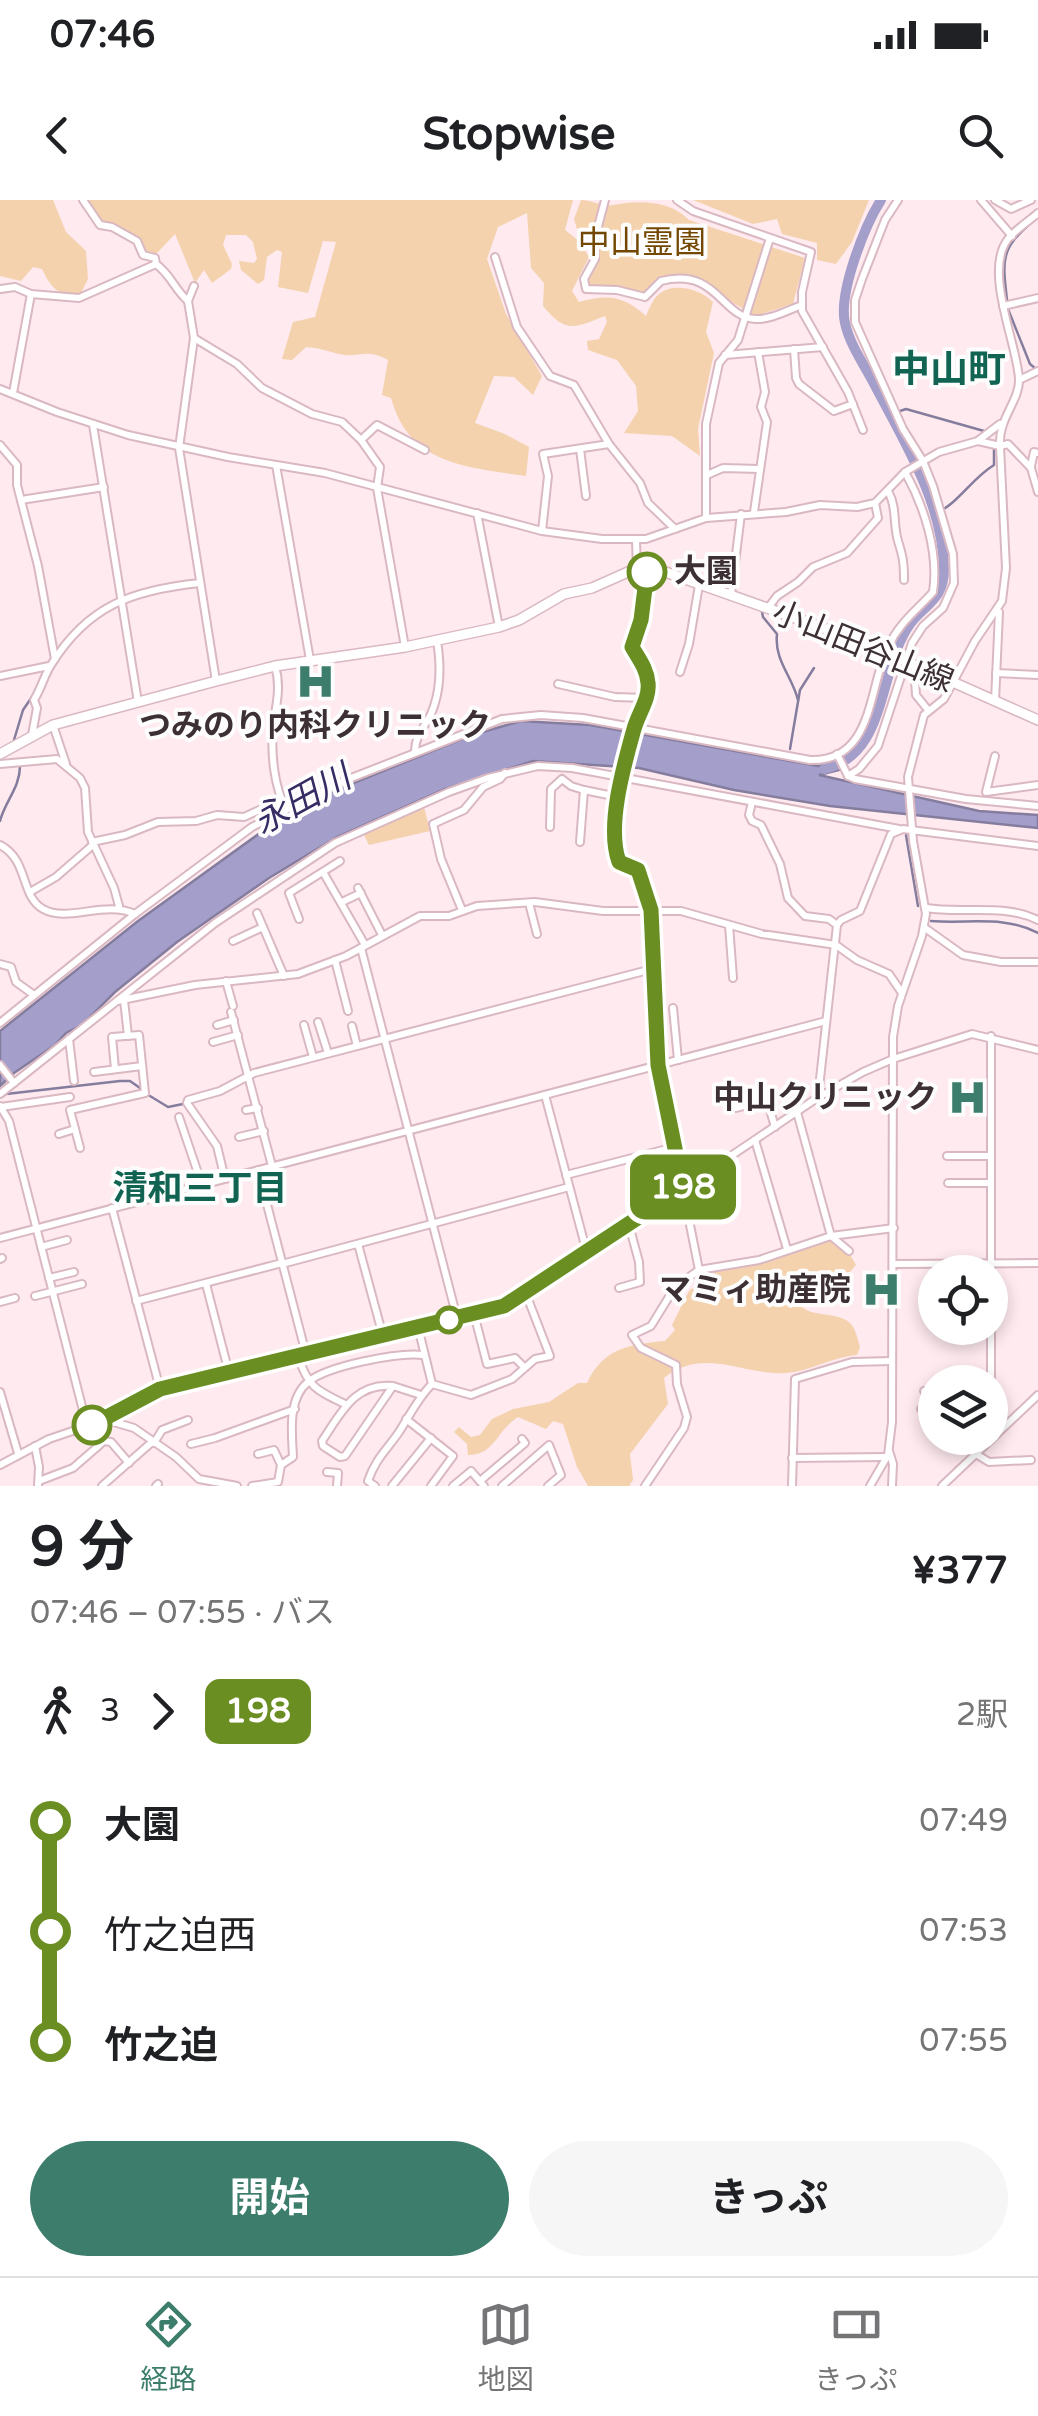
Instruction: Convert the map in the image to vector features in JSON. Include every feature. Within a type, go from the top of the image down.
[{"type":"main road","points":[[0,754],[53,725],[216,681],[275,666],[405,647],[499,627],[564,594],[605,583],[642,567]]},
{"type":"main road","name":"小山田谷山線","points":[[642,567],[700,584],[886,653],[1038,720]]},
{"type":"street","points":[[83,200],[98,222],[137,241],[143,255],[155,258],[188,301]]},
{"type":"street","points":[[605,200],[594,242],[595,259],[584,279],[586,289],[618,290],[645,297],[661,281],[692,281],[708,284],[744,317],[761,319],[802,305]]},
{"type":"street","points":[[677,200],[693,211],[811,252],[802,305],[808,323],[854,404],[863,430]]},
{"type":"street","points":[[848,776],[872,756],[884,735],[918,634],[944,608],[952,591],[952,554],[941,511],[922,461],[903,429],[855,322],[854,309],[862,278],[898,200]]},
{"type":"street","points":[[981,200],[1012,236]]},
{"type":"street","points":[[996,200],[1011,209],[1030,200]]},
{"type":"street","points":[[1022,380],[1004,306],[1001,259],[1012,236],[1038,213]]},
{"type":"street","points":[[706,518],[706,424],[719,363],[736,344],[770,238]]},
{"type":"street","points":[[496,257],[517,327],[550,376],[574,386],[640,483],[648,503],[675,530]]},
{"type":"street","points":[[0,289],[15,287],[31,294],[79,298],[156,264]]},
{"type":"street","points":[[194,286],[188,301],[194,338],[179,448],[216,681]]},
{"type":"street","points":[[13,393],[31,294]]},
{"type":"street","points":[[1004,306],[1038,298]]},
{"type":"street","points":[[194,338],[238,364],[262,388],[300,408],[342,422],[380,467],[377,488],[405,647]]},
{"type":"street","points":[[725,354],[823,347]]},
{"type":"street","points":[[794,349],[800,384],[834,411],[854,404]]},
{"type":"street","points":[[754,512],[767,422],[761,407],[765,392],[758,352]]},
{"type":"street","points":[[995,701],[999,610],[1006,568],[1001,423],[1022,380],[1037,373]]},
{"type":"street","points":[[0,388],[93,425],[179,448],[325,473],[542,531],[636,540],[706,518],[875,503],[906,471],[922,461],[978,441],[1001,423]]},
{"type":"street","points":[[93,425],[138,702]]},
{"type":"street","points":[[361,440],[377,425],[425,450]]},
{"type":"street","points":[[978,441],[1013,447],[1030,468],[1038,492]]},
{"type":"street","points":[[542,531],[548,476],[543,454],[610,444]]},
{"type":"street","points":[[0,445],[16,465],[20,500],[38,566],[53,663]]},
{"type":"street","points":[[580,449],[586,496]]},
{"type":"street","points":[[1030,468],[1034,452],[1038,453]]},
{"type":"street","points":[[276,465],[310,660]]},
{"type":"street","points":[[707,476],[723,468],[759,469]]},
{"type":"street","points":[[0,1022],[229,843],[286,808],[415,751],[520,716],[571,717],[796,758],[818,760],[838,754],[854,742],[868,717],[886,653],[904,618],[933,592],[930,541],[920,502],[906,471]]},
{"type":"street","points":[[20,500],[104,487]]},
{"type":"street","points":[[889,492],[904,554],[904,580]]},
{"type":"street","points":[[768,608],[813,567],[847,553],[859,543],[878,518],[875,503]]},
{"type":"street","points":[[476,512],[499,627]]},
{"type":"street","points":[[731,595],[740,514]]},
{"type":"street","points":[[636,540],[642,567],[641,620],[632,647],[645,669],[649,686],[634,727],[618,796],[614,819],[617,859],[638,870],[650,910],[658,1065],[699,1270]]},
{"type":"street","points":[[32,735],[34,700],[53,663],[85,623],[123,599],[146,590],[200,583]]},
{"type":"street","points":[[680,672],[700,584]]},
{"type":"street","points":[[870,1486],[888,1453],[893,1361],[894,1024],[925,928],[926,908],[908,788],[910,761],[920,723],[928,710],[944,699],[976,641],[999,610]]},
{"type":"street","points":[[415,751],[438,684],[438,641]]},
{"type":"street","points":[[907,662],[916,696],[928,710]]},
{"type":"street","points":[[0,676],[53,663]]},
{"type":"street","points":[[275,666],[280,692],[272,736],[281,800],[286,808]]},
{"type":"street","points":[[996,673],[1038,675]]},
{"type":"street","points":[[558,684],[615,697],[646,698]]},
{"type":"street","points":[[53,725],[66,766]]},
{"type":"street","points":[[838,754],[848,776]]},
{"type":"street","points":[[995,756],[986,792],[1038,786]]},
{"type":"street","points":[[0,764],[20,765],[50,758],[80,778],[93,843],[118,906]]},
{"type":"street","points":[[0,1094],[214,924],[335,843],[449,792],[505,773],[558,766],[899,829],[1038,846]]},
{"type":"street","points":[[462,910],[441,859],[432,824],[464,810],[483,787],[505,773]]},
{"type":"street","points":[[848,776],[966,799],[1038,806]]},
{"type":"street","points":[[550,827],[551,789],[562,779],[584,790],[618,796]]},
{"type":"street","points":[[580,842],[584,790]]},
{"type":"street","points":[[30,892],[56,876],[93,843],[158,822],[196,821],[217,815],[249,816],[281,800]]},
{"type":"street","points":[[752,802],[749,815],[761,825],[778,859],[788,898],[806,916],[829,919],[837,925]]},
{"type":"street","points":[[818,1098],[837,925],[860,911],[891,834],[899,829]]},
{"type":"street","points":[[0,846],[18,862],[36,904],[48,912],[72,913],[118,906],[135,914]]},
{"type":"street","points":[[298,919],[289,893],[340,861]]},
{"type":"street","points":[[323,872],[363,946],[458,1318]]},
{"type":"street","points":[[342,902],[360,891],[382,936]]},
{"type":"street","points":[[120,1001],[226,981],[298,974],[336,960],[412,919],[448,916],[476,906],[530,902],[603,911],[680,911],[762,934],[836,945],[857,960],[889,974],[902,993]]},
{"type":"street","points":[[530,902],[537,934]]},
{"type":"street","points":[[926,908],[945,912],[1012,911],[1038,920]]},
{"type":"street","points":[[257,914],[284,976]]},
{"type":"street","points":[[729,925],[733,978]]},
{"type":"street","points":[[234,941],[263,927]]},
{"type":"street","points":[[925,928],[963,955],[1001,962],[1038,962]]},
{"type":"street","points":[[336,960],[348,1011]]},
{"type":"street","points":[[0,964],[11,966],[16,982],[34,994]]},
{"type":"street","points":[[226,1179],[217,1146],[186,1102],[220,1091],[250,1075],[652,968]]},
{"type":"street","points":[[226,981],[272,1166]]},
{"type":"street","points":[[120,1001],[128,1036]]},
{"type":"street","points":[[673,1008],[678,1060]]},
{"type":"street","points":[[217,1025],[233,1013]]},
{"type":"street","points":[[0,1238],[826,1021]]},
{"type":"street","points":[[318,1022],[328,1054]]},
{"type":"street","points":[[304,1024],[312,1058]]},
{"type":"street","points":[[352,1026],[357,1046]]},
{"type":"street","points":[[80,1148],[70,1110],[144,1093],[138,1035],[112,1036],[116,1069]]},
{"type":"street","points":[[213,1042],[238,1035]]},
{"type":"street","points":[[0,1465],[34,1446],[105,1420],[160,1389],[504,1306],[818,1098],[893,1058],[962,1036],[991,1036],[1038,1050]]},
{"type":"street","points":[[991,1036],[991,1255]]},
{"type":"street","points":[[69,1038],[74,1081]]},
{"type":"street","points":[[230,1049],[241,1046]]},
{"type":"street","points":[[0,1065],[14,1083]]},
{"type":"street","points":[[94,1072],[142,1066]]},
{"type":"street","points":[[545,1095],[587,1253]]},
{"type":"street","points":[[70,1097],[0,1107],[9,1121],[87,1426]]},
{"type":"street","points":[[736,1108],[767,1100],[775,1126]]},
{"type":"street","points":[[246,1110],[258,1108]]},
{"type":"street","points":[[797,1112],[831,1236],[849,1251]]},
{"type":"street","points":[[179,1118],[202,1185]]},
{"type":"street","points":[[60,1134],[75,1129]]},
{"type":"street","points":[[239,1136],[264,1131]]},
{"type":"street","points":[[755,1140],[786,1249]]},
{"type":"street","points":[[566,1175],[675,1147]]},
{"type":"street","points":[[948,1156],[991,1156]]},
{"type":"street","points":[[258,1170],[308,1382],[295,1409],[290,1437],[294,1454],[280,1464]]},
{"type":"street","points":[[948,1184],[991,1182]]},
{"type":"street","points":[[136,1302],[569,1187]]},
{"type":"street","points":[[112,1208],[160,1389]]},
{"type":"street","points":[[619,1288],[640,1282],[629,1224]]},
{"type":"street","points":[[645,1486],[684,1428],[687,1417],[676,1365],[641,1348],[632,1335],[651,1326],[674,1288],[699,1270],[758,1260],[831,1236],[894,1228]]},
{"type":"street","points":[[41,1247],[67,1240]]},
{"type":"street","points":[[358,1244],[382,1336]]},
{"type":"street","points":[[1008,1264],[1038,1263]]},
{"type":"street","points":[[894,1264],[918,1264]]},
{"type":"street","points":[[49,1278],[74,1272]]},
{"type":"street","points":[[35,1296],[82,1284]]},
{"type":"street","points":[[206,1284],[229,1372]]},
{"type":"street","points":[[432,1384],[471,1396],[512,1379],[535,1358],[550,1356],[526,1294]]},
{"type":"street","points":[[0,1302],[14,1298]]},
{"type":"street","points":[[474,1314],[487,1364],[515,1358],[524,1367]]},
{"type":"street","points":[[418,1328],[432,1384]]},
{"type":"street","points":[[308,1382],[372,1358],[423,1355]]},
{"type":"street","points":[[792,1486],[794,1379],[852,1362],[893,1361]]},
{"type":"street","points":[[308,1382],[347,1405]]},
{"type":"street","points":[[375,1486],[368,1482],[375,1460],[432,1384]]},
{"type":"street","points":[[393,1386],[345,1456],[340,1457],[324,1446],[322,1440],[347,1405],[372,1385],[393,1386],[421,1394]]},
{"type":"street","points":[[0,1392],[18,1454]]},
{"type":"street","points":[[1008,1425],[1034,1404],[1038,1395]]},
{"type":"street","points":[[190,1444],[295,1409]]},
{"type":"street","points":[[406,1419],[453,1456],[431,1486]]},
{"type":"street","points":[[105,1420],[134,1428],[196,1477],[237,1486]]},
{"type":"street","points":[[102,1486],[162,1430],[188,1420]]},
{"type":"street","points":[[392,1486],[431,1438]]},
{"type":"street","points":[[454,1486],[472,1471],[482,1484],[525,1443],[522,1439]]},
{"type":"street","points":[[34,1446],[38,1483],[73,1468],[104,1441],[110,1442],[129,1462]]},
{"type":"street","points":[[502,1486],[550,1446],[561,1475],[548,1486]]},
{"type":"street","points":[[252,1486],[278,1482],[280,1464],[274,1450],[258,1454]]},
{"type":"street","points":[[792,1458],[888,1453]]},
{"type":"street","points":[[888,1453],[893,1464],[892,1486]]},
{"type":"street","points":[[942,1486],[975,1455]]},
{"type":"street","points":[[978,1455],[988,1462],[1032,1460]]},
{"type":"street","points":[[327,1472],[338,1473],[337,1486]]},
{"type":"green space","points":[[0,200],[53,200],[66,232],[86,251],[88,279],[79,297],[56,289],[42,269],[33,267],[21,281],[0,276]]},
{"type":"green space","points":[[87,200],[573,200],[565,230],[579,241],[589,257],[572,291],[579,302],[615,298],[646,316],[659,294],[679,288],[713,302],[706,332],[714,353],[698,429],[700,456],[672,436],[624,433],[638,411],[636,386],[617,360],[588,350],[587,341],[599,339],[607,322],[605,316],[571,326],[558,321],[543,306],[544,283],[531,268],[527,213],[498,227],[487,259],[506,314],[542,376],[533,395],[514,377],[494,376],[475,423],[529,447],[526,476],[462,465],[426,450],[411,437],[391,398],[382,395],[388,360],[373,354],[346,355],[306,347],[292,360],[282,359],[293,322],[315,317],[336,242],[323,241],[308,293],[278,287],[282,252],[277,250],[267,257],[264,280],[258,284],[241,270],[239,261],[254,263],[257,259],[253,242],[246,235],[226,235],[223,245],[231,269],[212,283],[204,270],[195,283],[175,234],[156,254],[144,252],[140,241],[102,223]]},
{"type":"green space","name":"中山霊園","points":[[581,200],[609,205],[663,205],[689,220],[805,258],[793,304],[755,316],[690,277],[663,278],[643,295],[592,288],[585,283],[598,259],[599,244],[579,236],[574,219]]},
{"type":"green space","points":[[693,200],[869,200],[852,242],[836,264],[817,260],[817,243],[782,234],[777,219],[753,224]]},
{"type":"green space","points":[[424,807],[430,831],[369,845],[362,831]]},
{"type":"green space","points":[[829,1238],[849,1253],[856,1265],[842,1281],[815,1281],[798,1289],[798,1300],[808,1311],[835,1316],[851,1324],[860,1347],[857,1355],[787,1373],[709,1363],[679,1369],[664,1378],[668,1404],[630,1454],[633,1480],[629,1486],[588,1486],[577,1467],[563,1424],[553,1421],[546,1429],[518,1417],[490,1447],[468,1455],[467,1444],[454,1432],[459,1427],[471,1437],[480,1435],[492,1419],[513,1409],[549,1402],[578,1383],[587,1383],[601,1362],[619,1350],[665,1341],[675,1330],[672,1325],[689,1291],[719,1268]]},
{"type":"shaded area","points":[[521,721],[590,725],[818,766],[835,763],[839,770],[819,775],[979,811],[1038,815],[1038,828],[830,806],[734,790],[639,768],[533,761],[445,789],[337,837],[269,878],[177,942],[115,992],[82,1025],[66,1033],[0,1086],[0,1031],[138,921],[285,815],[472,735]]},
{"type":"waterway","points":[[824,769],[840,764],[862,745],[875,719],[902,638],[935,598],[942,586],[944,569],[937,519],[929,495],[845,323],[849,277],[881,200]]},
{"type":"waterway","points":[[1007,300],[1006,255],[1033,221]]},
{"type":"waterway","points":[[1008,309],[1030,364],[1036,369]]},
{"type":"waterway","points":[[900,411],[906,409],[984,431]]},
{"type":"waterway","points":[[935,514],[994,465],[994,449]]},
{"type":"waterway","points":[[762,612],[777,634],[778,652],[798,700]]},
{"type":"waterway","points":[[790,749],[800,690],[814,668]]},
{"type":"waterway","points":[[14,740],[23,710],[36,691]]},
{"type":"waterway","points":[[0,821],[18,781],[20,766]]},
{"type":"waterway","points":[[906,835],[918,906]]},
{"type":"waterway","points":[[931,921],[999,922],[1038,933]]},
{"type":"waterway","points":[[6,1094],[120,1081],[130,1081],[140,1088]]},
{"type":"waterway","points":[[150,1096],[168,1107],[183,1104]]},
{"type":"bus line","name":"198","points":[[92,1425],[160,1389],[504,1306],[683,1188],[658,1065],[651,910],[638,870],[619,862],[614,841],[617,800],[634,727],[649,686],[642,661],[632,647],[641,620],[647,572]]},
{"type":"place","name":"大園","points":[[647,572]]},
{"type":"place","name":"つみのり内科クリニック","points":[[315,681]]},
{"type":"place","name":"中山クリニック","points":[[967,1098]]},
{"type":"place","name":"マミィ助産院","points":[[881,1290]]},
{"type":"district","name":"中山町","points":[[949,370]]},
{"type":"district","name":"清和三丁目","points":[[200,1189]]},
{"type":"water label","name":"永田川","points":[[302,800]]}]
